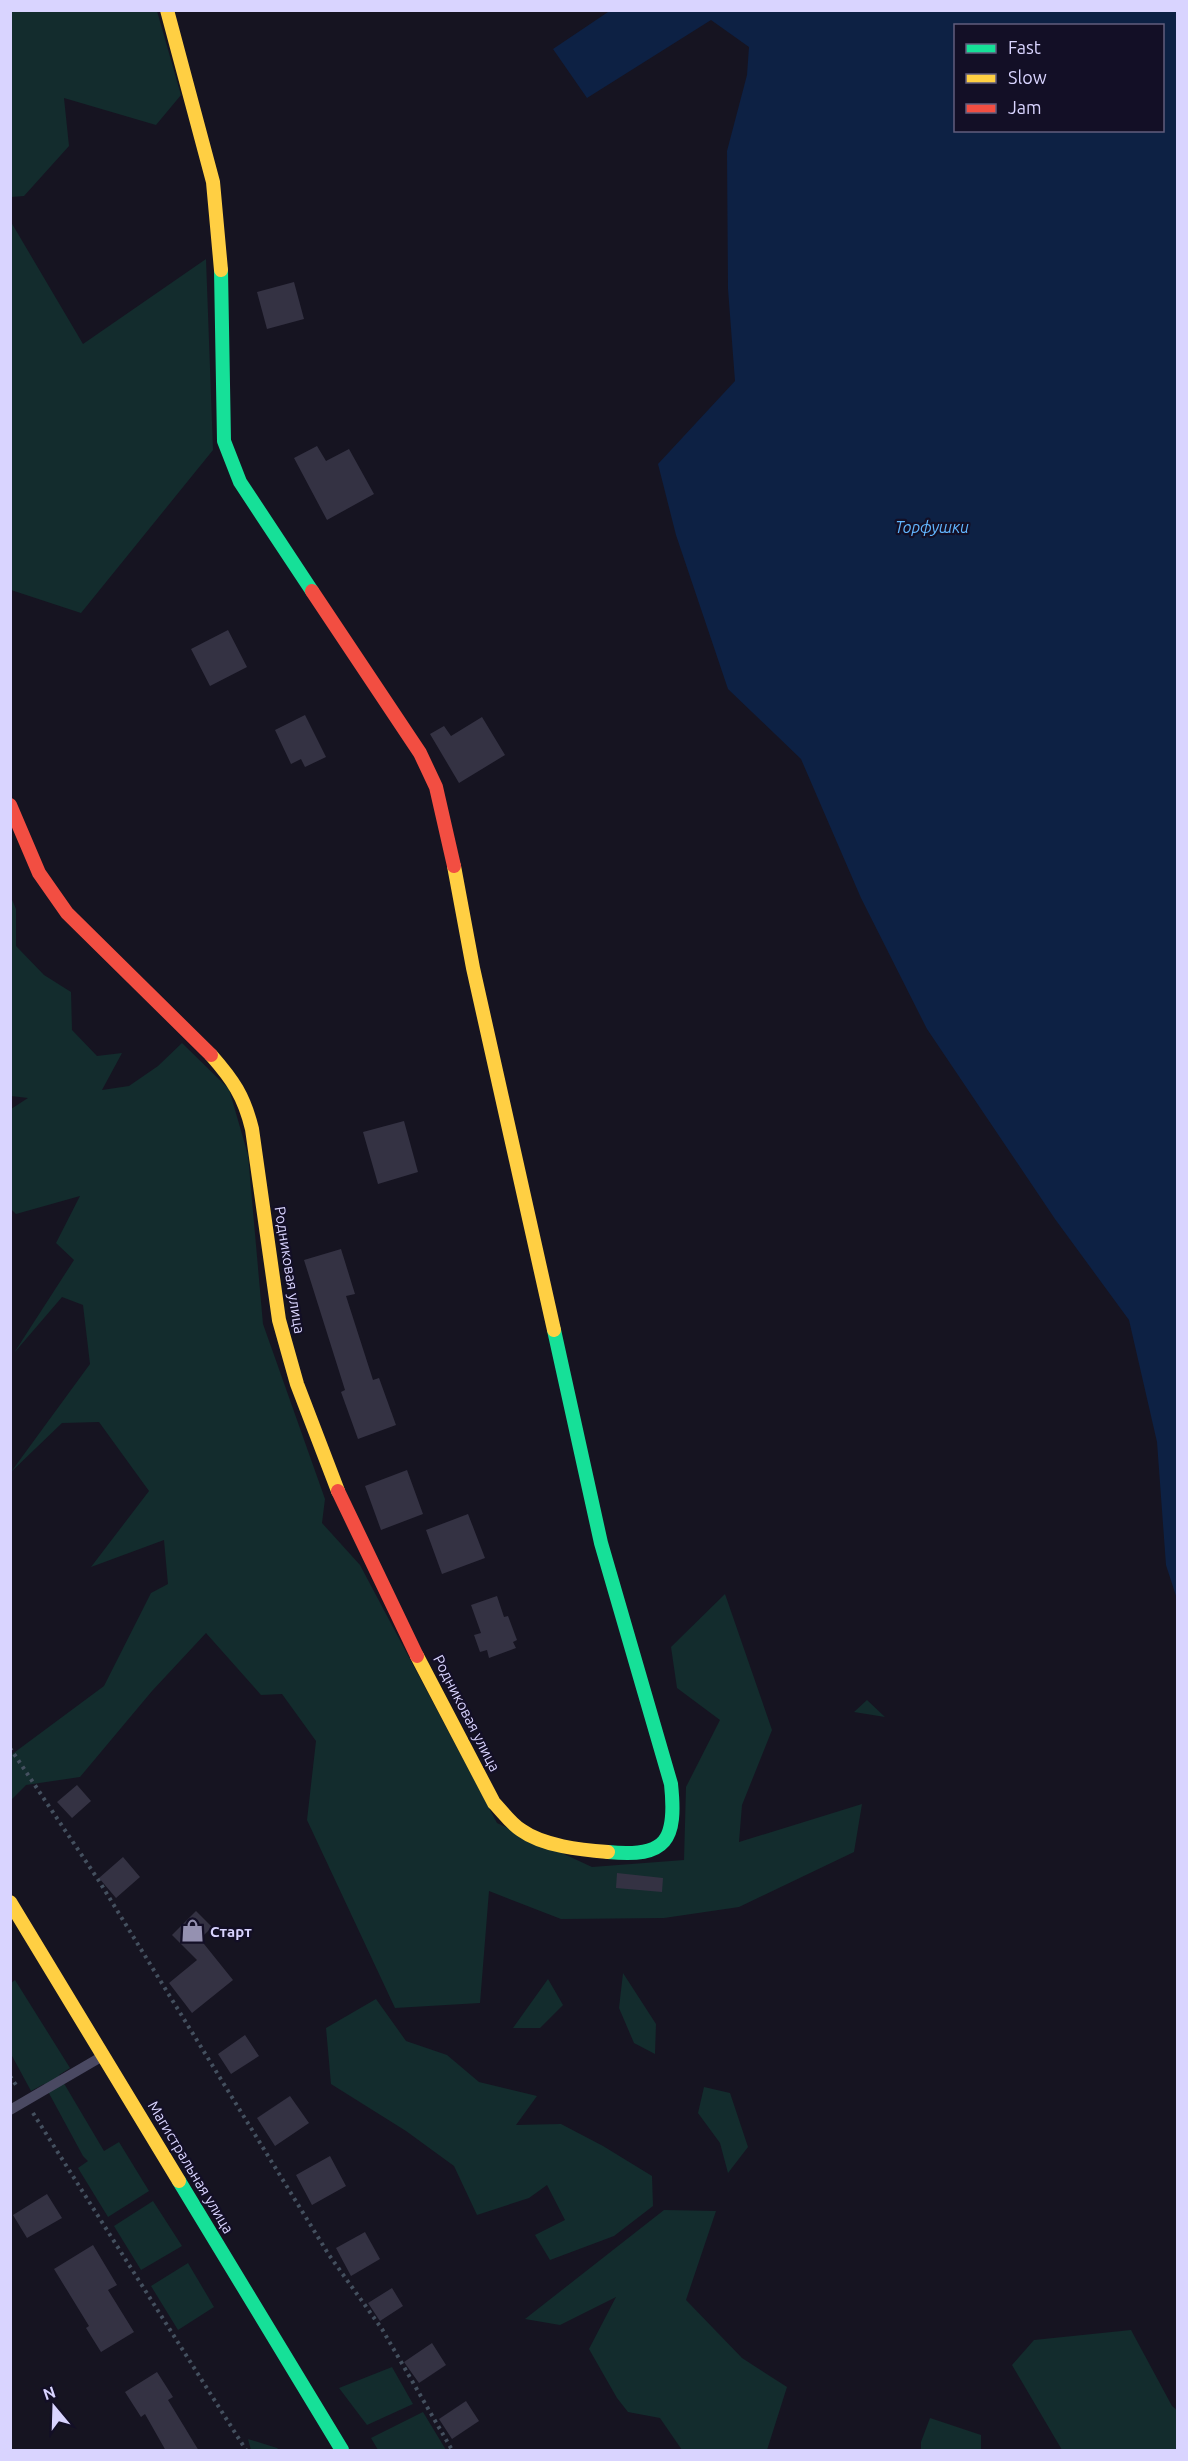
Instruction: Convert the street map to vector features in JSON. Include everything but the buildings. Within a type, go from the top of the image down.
[{"type":"street","name":"Родниковая улица","points":[[10,805],[39,873],[67,913],[209,1053],[232,1079],[245,1102],[252,1129],[279,1320],[286,1350],[336,1493],[494,1803],[517,1827],[531,1836],[625,1856],[645,1855],[662,1847],[670,1832],[674,1812],[671,1784],[601,1543],[473,968],[446,825],[436,787],[420,753],[240,482],[224,441],[223,292],[213,183],[167,10]]},
{"type":"street","name":"Магистральная улица","points":[[10,1902],[105,2055],[342,2451]]},
{"type":"lane","points":[[10,2110],[105,2055]]},
{"type":"path","points":[[10,1748],[99,1881],[329,2255],[382,2329],[452,2451]]},
{"type":"path","points":[[10,2076],[246,2451]]},
{"type":"green space","points":[[10,11],[157,11],[181,95],[156,125],[64,98],[69,146],[24,196],[11,197]]},
{"type":"green space","points":[[11,222],[83,344],[206,259],[213,450],[81,613],[11,590]]},
{"type":"green space","points":[[10,895],[16,909],[16,946],[44,975],[71,992],[72,1030],[97,1056],[122,1053],[102,1090],[129,1086],[158,1066],[182,1043],[229,1089],[248,1155],[263,1324],[325,1499],[322,1523],[360,1565],[497,1823],[592,1867],[684,1860],[686,1787],[720,1720],[677,1688],[671,1647],[725,1594],[772,1730],[742,1805],[739,1842],[862,1804],[854,1852],[739,1907],[664,1918],[561,1919],[489,1891],[480,2003],[395,2008],[307,1820],[316,1741],[282,1694],[261,1695],[206,1633],[152,1691],[80,1777],[26,1785],[11,1800],[11,1755],[104,1686],[151,1593],[168,1584],[164,1540],[91,1567],[149,1491],[99,1422],[62,1423],[11,1472],[90,1364],[83,1305],[62,1297],[14,1353],[74,1260],[56,1243],[80,1196],[16,1214],[11,1209],[11,1109],[28,1098],[11,1096]]},
{"type":"green space","points":[[867,1700],[885,1717],[854,1712]]},
{"type":"green space","points":[[623,1973],[656,2024],[655,2054],[634,2043],[619,2008]]},
{"type":"green space","points":[[548,1979],[563,2005],[540,2028],[513,2028]]},
{"type":"green space","points":[[15,1980],[70,2068],[59,2075],[104,2151],[119,2142],[149,2191],[108,2217],[78,2168],[88,2161],[83,2156],[44,2084],[31,2091],[11,2054],[11,1983]]},
{"type":"green space","points":[[376,1999],[406,2041],[447,2055],[479,2082],[537,2096],[516,2125],[561,2124],[652,2176],[653,2206],[614,2236],[550,2260],[535,2235],[565,2220],[547,2185],[529,2198],[477,2215],[454,2166],[406,2131],[331,2084],[326,2028]]},
{"type":"green space","points":[[704,2087],[730,2093],[748,2147],[728,2173],[720,2143],[698,2113]]},
{"type":"green space","points":[[153,2201],[182,2246],[141,2270],[114,2226]]},
{"type":"green space","points":[[664,2210],[716,2211],[686,2300],[742,2358],[787,2387],[767,2450],[682,2450],[660,2418],[628,2412],[617,2398],[589,2349],[616,2297],[560,2325],[525,2319]]},
{"type":"green space","points":[[188,2263],[214,2307],[178,2330],[151,2286]]},
{"type":"green space","points":[[1131,2330],[1172,2406],[1177,2410],[1177,2450],[1062,2450],[1012,2365],[1034,2340]]},
{"type":"green space","points":[[392,2367],[413,2404],[367,2425],[339,2388]]},
{"type":"green space","points":[[423,2412],[446,2450],[378,2450],[371,2438]]},
{"type":"green space","points":[[930,2418],[981,2435],[981,2450],[921,2450],[921,2442]]},
{"type":"green space","points":[[248,2439],[277,2448],[279,2450],[251,2450]]},
{"type":"water","name":"Торфушки","points":[[611,10],[1177,11],[1177,1599],[1166,1565],[1157,1442],[1129,1320],[1055,1219],[927,1029],[861,898],[801,759],[728,689],[676,535],[658,464],[735,381],[728,289],[727,151],[747,75],[749,47],[711,20],[587,98],[553,49]]},
{"type":"traffic: fast","points":[[221,270],[224,441],[240,482],[312,591]]},
{"type":"traffic: fast","points":[[554,1330],[601,1543],[671,1784],[672,1819],[664,1841],[644,1852],[608,1852]]},
{"type":"traffic: fast","points":[[179,2181],[342,2450]]},
{"type":"traffic: slow","points":[[167,10],[213,182],[221,270]]},
{"type":"traffic: slow","points":[[454,866],[473,968],[554,1330]]},
{"type":"traffic: slow","points":[[211,1055],[237,1089],[249,1117],[279,1320],[297,1384],[338,1491]]},
{"type":"traffic: slow","points":[[417,1656],[494,1803],[510,1821],[540,1840],[574,1848],[608,1852]]},
{"type":"traffic: slow","points":[[10,1902],[179,2181]]},
{"type":"traffic: jam","points":[[312,591],[420,753],[436,787],[454,866]]},
{"type":"traffic: jam","points":[[10,805],[39,873],[67,913],[211,1055]]},
{"type":"traffic: jam","points":[[338,1491],[417,1656]]},
{"type":"place","name":"Старт","points":[[192,1931]]}]
